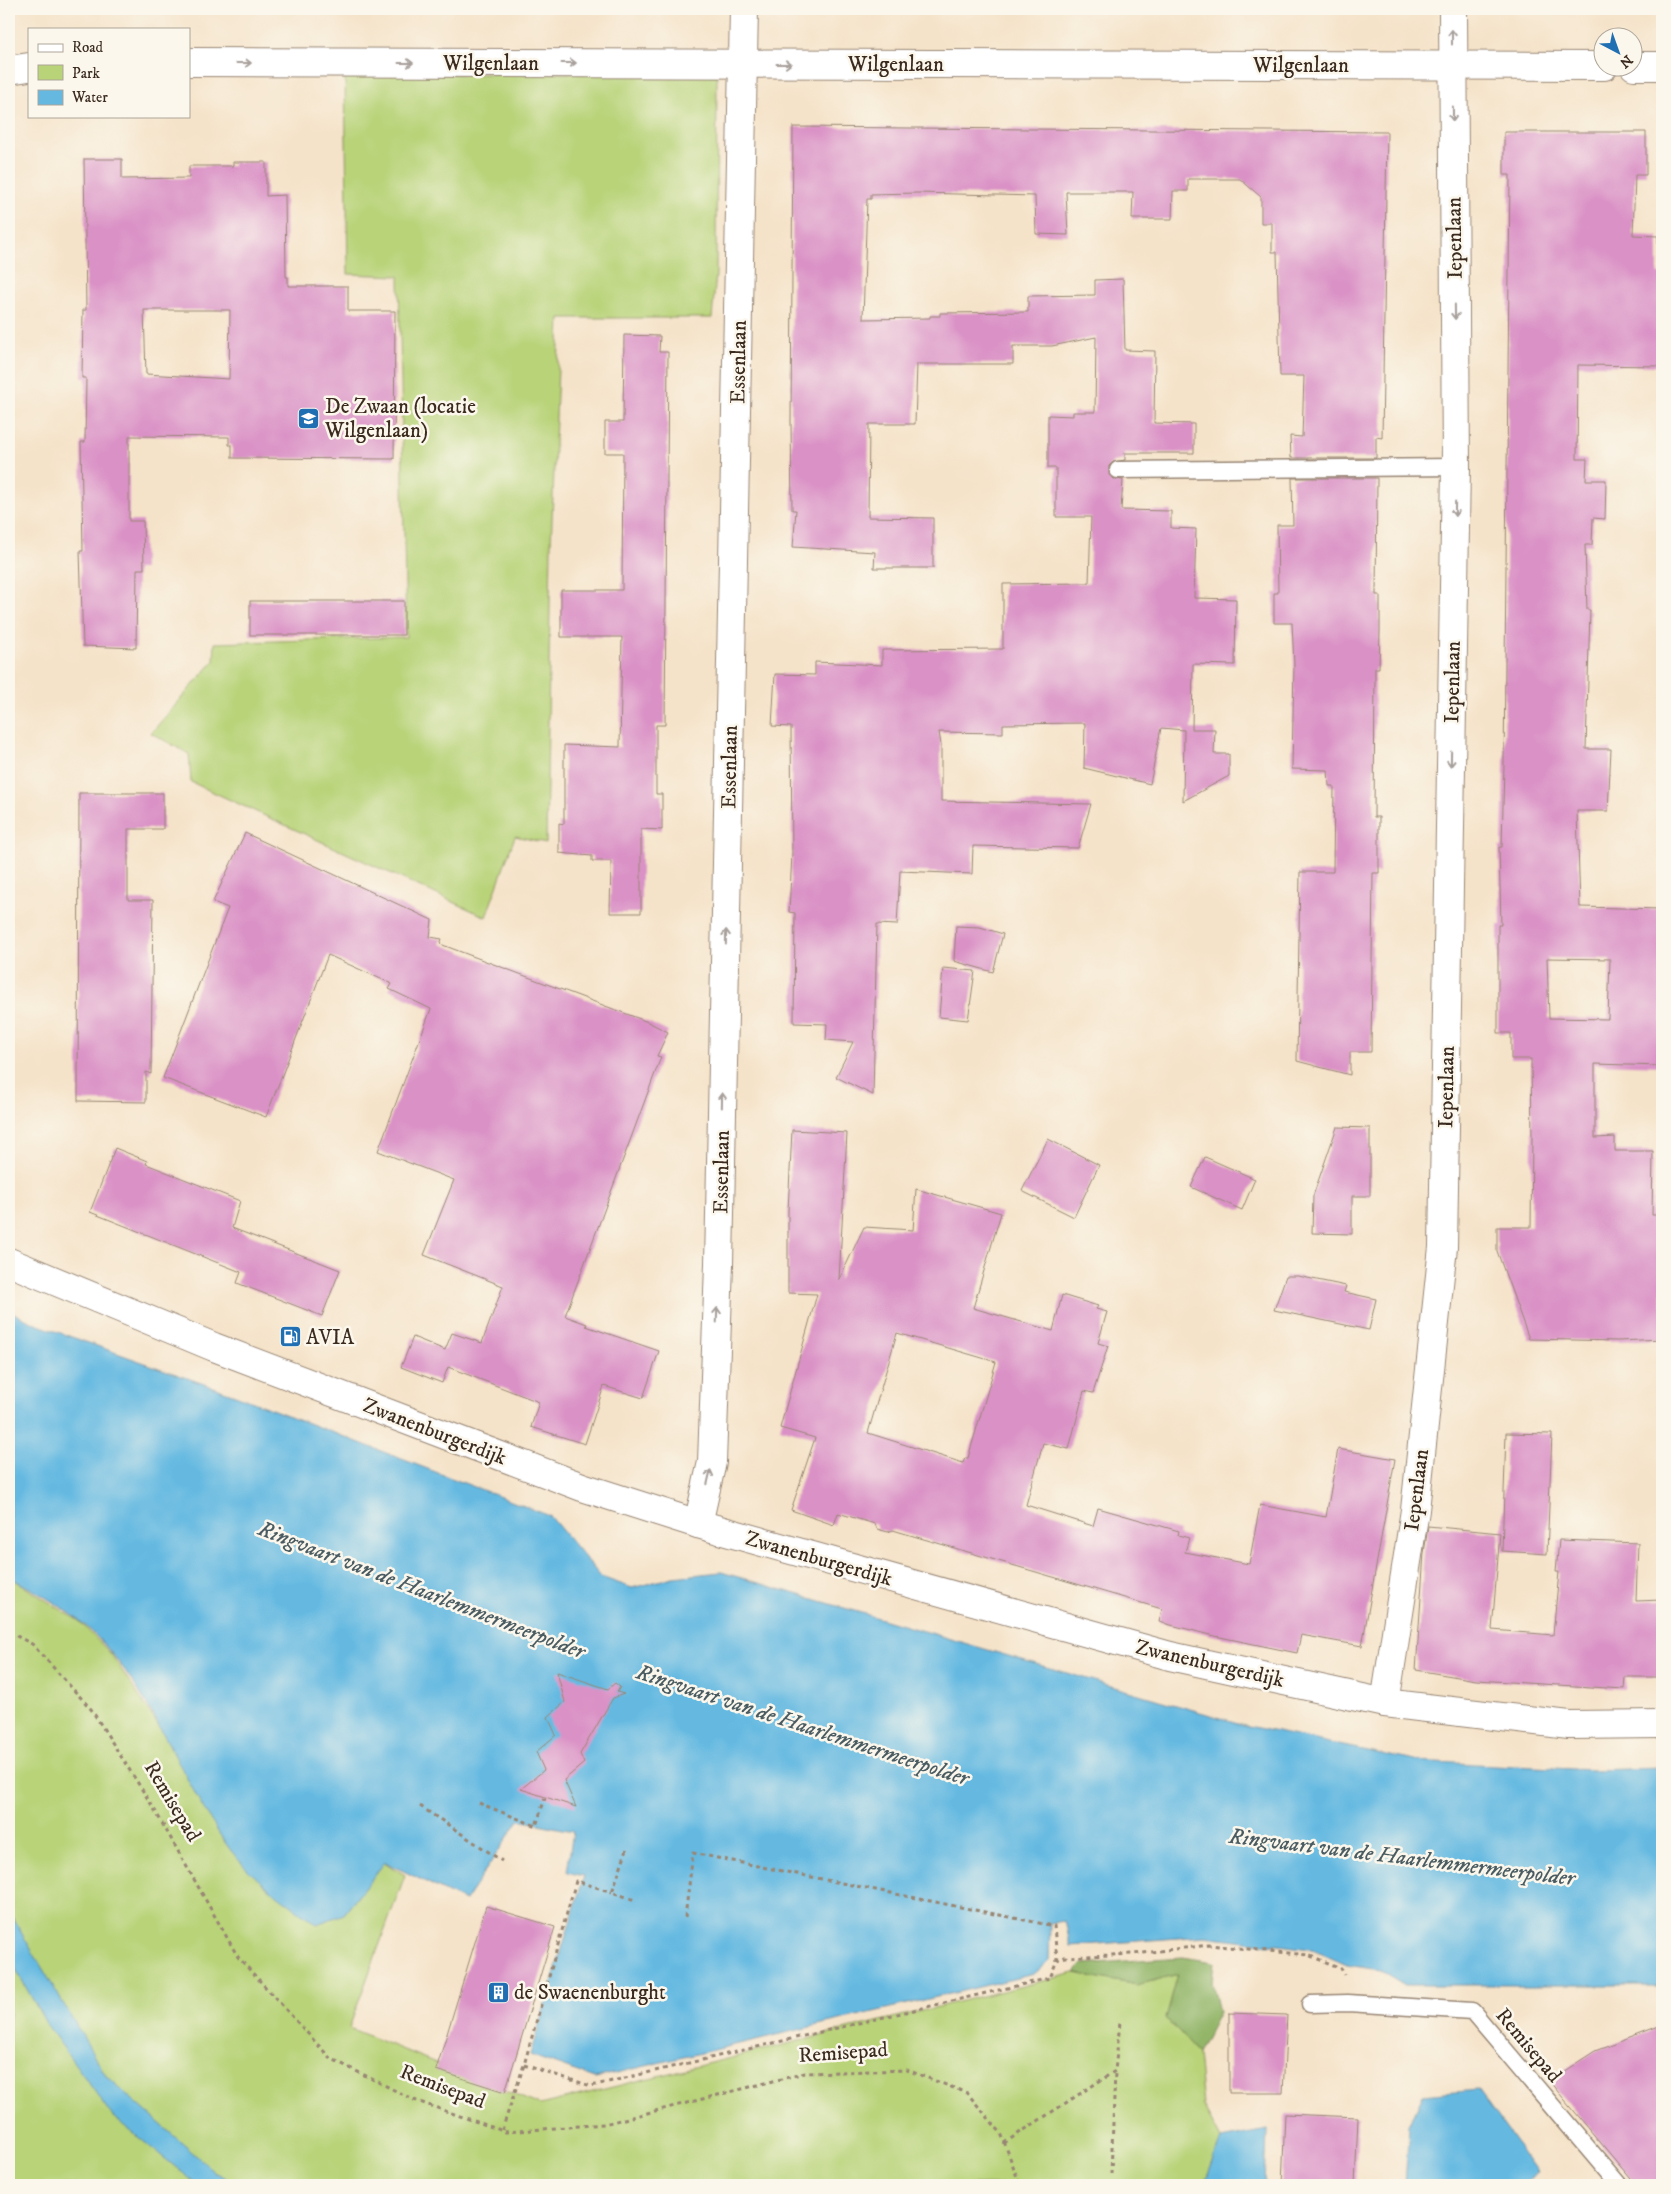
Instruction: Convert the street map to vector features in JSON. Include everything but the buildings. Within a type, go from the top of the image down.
[{"type":"street","name":"Essenlaan","points":[[698,1524],[712,1462],[719,1264],[744,9]]},
{"type":"street","name":"Iepenlaan","points":[[1385,1703],[1415,1510],[1443,1247],[1456,467],[1453,9]]},
{"type":"street","name":"Wilgenlaan","points":[[190,62],[1594,66]]},
{"type":"street","points":[[1644,66],[1662,66]]},
{"type":"street","points":[[9,70],[28,67]]},
{"type":"street","name":"Zwanenburgerdijk","points":[[9,1262],[214,1347],[573,1484],[698,1524],[1170,1656],[1385,1703],[1569,1725],[1662,1724]]},
{"type":"lane","points":[[1118,470],[1456,467]]},
{"type":"lane","name":"Remisepad","points":[[1310,2004],[1348,2003],[1472,2010],[1619,2185]]},
{"type":"path","name":"Remisepad","points":[[9,1632],[32,1644],[91,1709],[153,1807],[238,1956],[330,2058],[414,2100],[506,2132],[604,2124],[805,2073],[907,2070],[967,2093],[1000,2133],[1020,2185]]},
{"type":"path","points":[[479,1803],[536,1826],[544,1798]]},
{"type":"path","points":[[420,1806],[502,1861]]},
{"type":"path","points":[[612,1892],[627,1849]]},
{"type":"path","points":[[524,2065],[591,2086],[1050,1978],[1057,1960],[1054,1926],[693,1853],[685,1917]]},
{"type":"path","points":[[502,2130],[524,2065],[576,1881],[635,1900]]},
{"type":"path","points":[[1057,1960],[1065,1957],[1134,1954],[1209,1945],[1308,1955],[1341,1968],[1343,1974]]},
{"type":"path","points":[[1111,2174],[1120,2022]]},
{"type":"path","points":[[1004,2143],[1116,2071]]},
{"type":"green space","points":[[717,72],[716,274],[712,318],[560,318],[551,545],[546,843],[515,836],[486,917],[191,782],[189,754],[151,733],[214,661],[215,643],[406,637],[399,276],[348,274],[345,75]]},
{"type":"green space","points":[[9,1577],[79,1621],[111,1654],[162,1731],[229,1848],[267,1888],[344,1914],[384,1862],[405,1875],[349,2028],[540,2105],[1075,1973],[1137,1985],[1178,1974],[1166,2018],[1198,2053],[1203,2106],[1221,2139],[1204,2185],[9,2185]]},
{"type":"green space","points":[[1183,1957],[1214,1962],[1212,1982],[1219,2012],[1198,2053],[1166,2018],[1178,1974],[1137,1985],[1075,1973],[1082,1964]]},
{"type":"water","name":"Ringvaart van de Haarlemmermeerpolder","points":[[9,1311],[38,1325],[235,1395],[550,1516],[601,1577],[632,1588],[673,1577],[721,1572],[1248,1726],[1415,1761],[1593,1770],[1662,1768],[1662,1985],[1405,1985],[1380,1970],[1347,1965],[1311,1949],[1205,1936],[1071,1946],[1065,1921],[1050,1923],[1049,1961],[1034,1974],[595,2078],[530,2055],[584,1876],[567,1872],[573,1831],[519,1820],[465,1901],[385,1862],[344,1914],[317,1924],[281,1898],[248,1870],[229,1848],[210,1820],[144,1700],[125,1671],[104,1645],[72,1615],[9,1577]]},
{"type":"water","points":[[9,1912],[107,2077],[216,2173],[239,2185],[198,2185],[113,2117],[47,2025],[9,1957]]},
{"type":"water","points":[[1478,2090],[1537,2172],[1525,2185],[1405,2185],[1409,2126],[1423,2095]]},
{"type":"water","points":[[1267,2130],[1265,2185],[1204,2185],[1221,2139]]},
{"type":"place","name":"De Zwaan (locatie Wilgenlaan)","points":[[309,418]]},
{"type":"place","name":"AVIA","points":[[290,1337]]},
{"type":"place","name":"de Swaenenburght","points":[[498,1992]]}]
